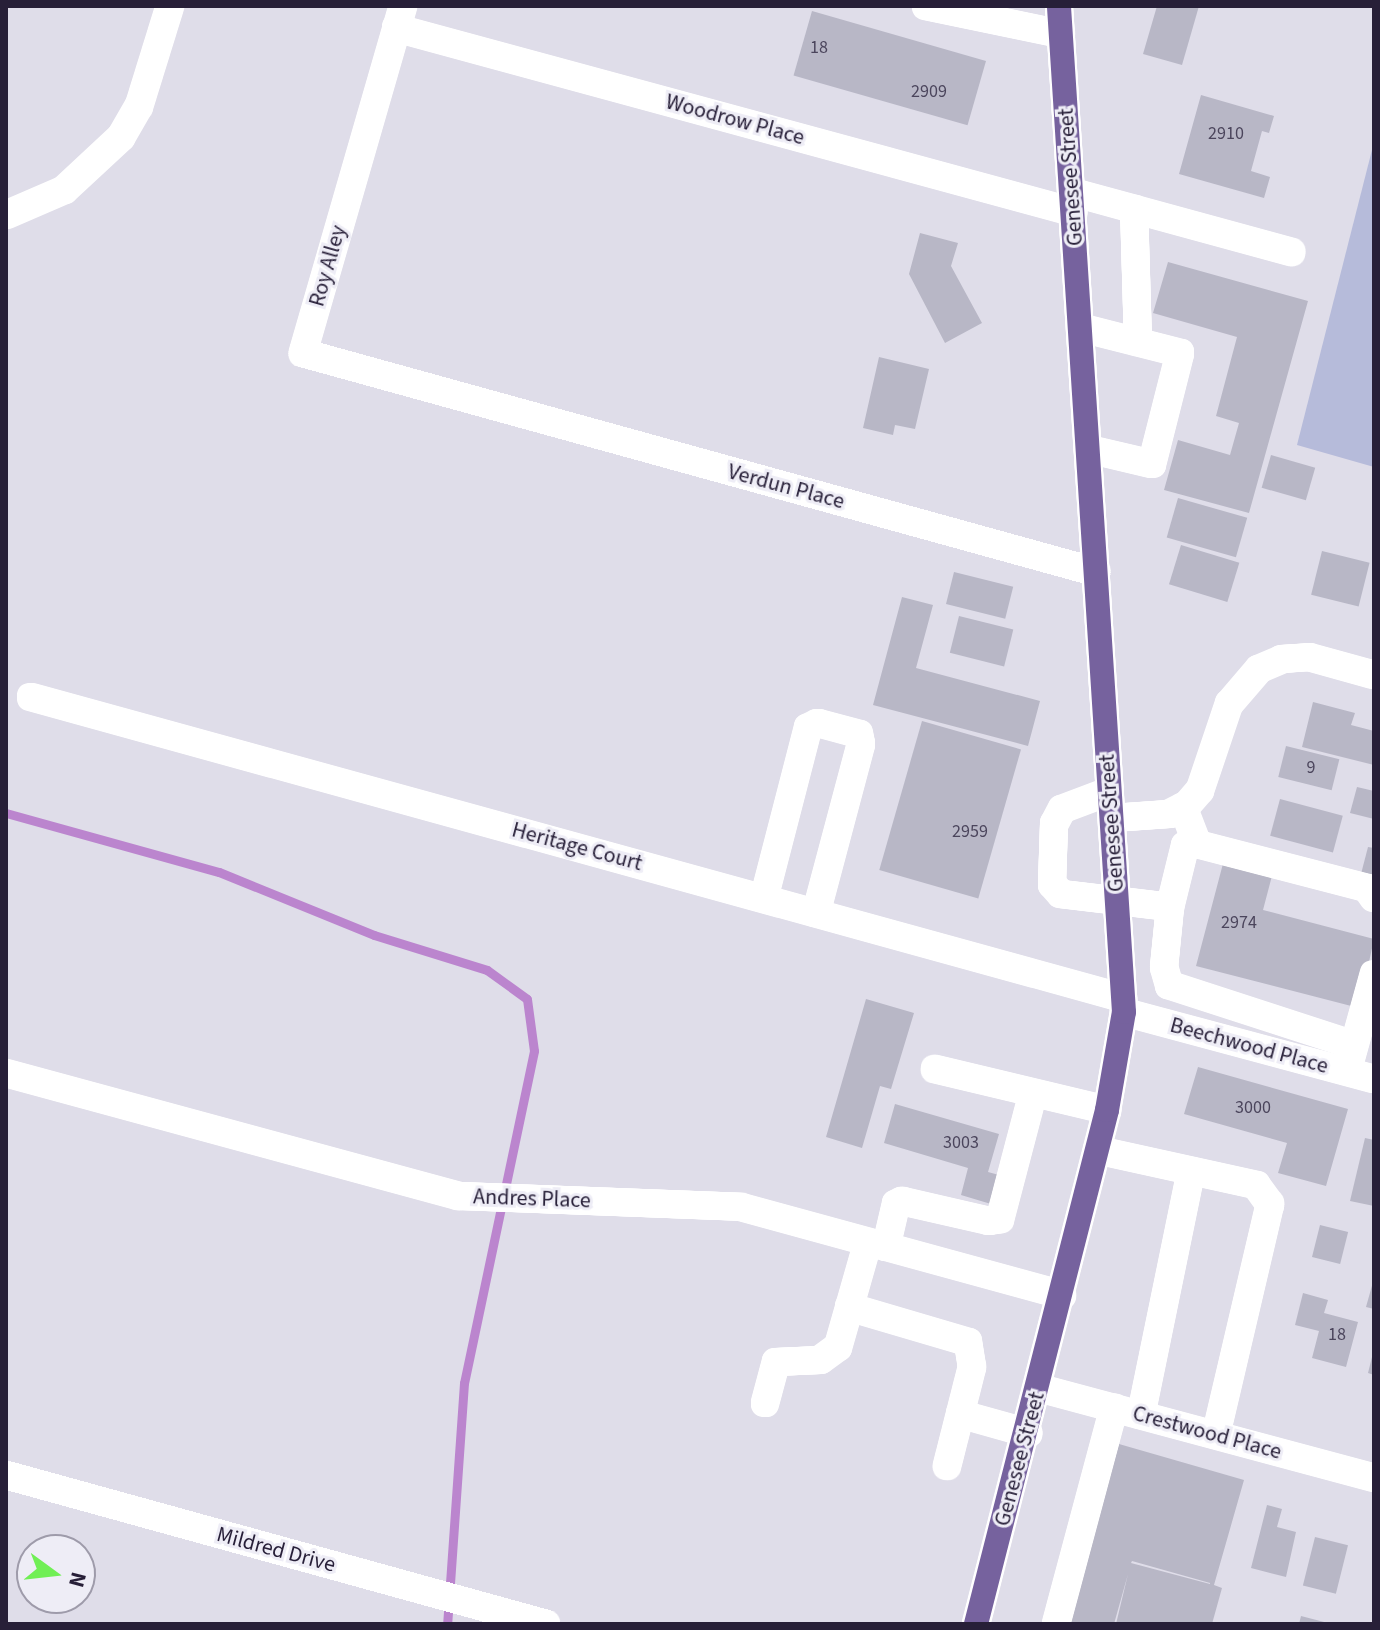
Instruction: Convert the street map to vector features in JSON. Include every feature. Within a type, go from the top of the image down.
[{"type":"main road","name":"Genesee Street","points":[[976,1624],[1028,1433],[1107,1110],[1124,1005],[1059,6]]},
{"type":"street","points":[[6,215],[64,190],[121,137],[139,106],[170,6]]},
{"type":"street","points":[[926,6],[1061,34]]},
{"type":"street","name":"Woodrow Place","points":[[400,17],[1072,202],[1134,209],[1291,252]]},
{"type":"street","name":"Roy Alley","points":[[400,17],[303,353],[476,401]]},
{"type":"street","points":[[1134,209],[1138,342]]},
{"type":"street","points":[[1082,328],[1180,353],[1152,464],[1088,449]]},
{"type":"street","name":"Verdun Place","points":[[476,401],[1096,572]]},
{"type":"street","points":[[1112,818],[1169,814],[1183,807],[1200,790],[1229,704],[1259,669],[1282,659],[1309,657],[1374,675]]},
{"type":"street","name":"Heritage Court","points":[[31,697],[764,898],[1124,1005]]},
{"type":"street","points":[[764,898],[808,728],[818,723],[859,734],[861,744],[816,913]]},
{"type":"street","points":[[1110,791],[1062,809],[1054,824],[1052,884],[1061,894],[1170,907]]},
{"type":"street","points":[[1183,807],[1197,844]]},
{"type":"street","points":[[1354,1045],[1169,985],[1164,967],[1170,907],[1185,846],[1197,844],[1367,888],[1374,898]]},
{"type":"street","points":[[1347,1072],[1374,974]]},
{"type":"street","name":"Beechwood Place","points":[[1124,1005],[1374,1079]]},
{"type":"street","points":[[935,1069],[1107,1110]]},
{"type":"street","name":"Andres Place","points":[[6,1073],[459,1196],[741,1207],[1062,1295]]},
{"type":"street","points":[[765,1403],[776,1362],[820,1360],[838,1347],[849,1307],[896,1204],[902,1201],[989,1221],[1000,1219],[1033,1093]]},
{"type":"street","points":[[1097,1150],[1256,1185],[1270,1204],[1216,1435]]},
{"type":"street","points":[[1141,1415],[1191,1171]]},
{"type":"street","points":[[849,1307],[968,1342],[972,1367],[947,1466]]},
{"type":"street","name":"Crestwood Place","points":[[1039,1388],[1374,1478]]},
{"type":"street","points":[[1056,1624],[1114,1408]]},
{"type":"street","points":[[960,1414],[1028,1433]]},
{"type":"street","name":"Mildred Drive","points":[[6,1475],[546,1624]]},
{"type":"shaded area","points":[[1374,142],[1374,467],[1297,445]]},
{"type":"building","points":[[1157,6],[1199,6],[1182,65],[1143,54]]},
{"type":"building","points":[[812,11],[986,61],[968,125],[794,75]]},
{"type":"building","points":[[1201,95],[1274,116],[1269,133],[1262,131],[1251,171],[1270,177],[1264,198],[1179,174]]},
{"type":"building","points":[[920,233],[958,243],[951,266],[982,323],[945,343],[909,274]]},
{"type":"building","points":[[1168,262],[1308,301],[1249,513],[1164,490],[1178,440],[1230,455],[1239,423],[1216,416],[1237,337],[1153,313]]},
{"type":"building","points":[[879,357],[929,369],[915,429],[895,425],[893,435],[863,428]]},
{"type":"building","points":[[1271,455],[1315,468],[1306,500],[1262,488]]},
{"type":"building","points":[[1178,498],[1247,518],[1236,557],[1167,537]]},
{"type":"building","points":[[1181,545],[1239,563],[1227,602],[1169,584]]},
{"type":"building","points":[[1322,551],[1370,563],[1359,607],[1311,595]]},
{"type":"building","points":[[954,572],[1013,587],[1005,619],[946,604]]},
{"type":"building","points":[[902,597],[933,605],[916,668],[1040,701],[1028,746],[873,705]]},
{"type":"building","points":[[959,616],[1013,630],[1004,666],[950,653]]},
{"type":"building","points":[[1313,702],[1355,713],[1351,725],[1374,731],[1374,765],[1302,747]]},
{"type":"building","points":[[922,721],[1021,749],[978,898],[879,870]]},
{"type":"building","points":[[1286,746],[1339,759],[1332,790],[1278,777]]},
{"type":"building","points":[[1357,787],[1374,791],[1374,819],[1350,813]]},
{"type":"building","points":[[1280,799],[1343,816],[1333,853],[1270,836]]},
{"type":"building","points":[[1368,847],[1374,848],[1374,878],[1361,874]]},
{"type":"building","points":[[1225,856],[1274,868],[1263,910],[1374,939],[1359,1008],[1196,966]]},
{"type":"building","points":[[866,999],[914,1013],[891,1089],[880,1086],[862,1148],[826,1137]]},
{"type":"building","points":[[1198,1067],[1348,1109],[1326,1186],[1278,1173],[1287,1143],[1184,1114]]},
{"type":"building","points":[[895,1104],[999,1134],[988,1172],[999,1175],[991,1204],[961,1195],[968,1168],[884,1143]]},
{"type":"building","points":[[1365,1138],[1374,1140],[1374,1206],[1350,1201]]},
{"type":"building","points":[[1320,1225],[1348,1232],[1340,1264],[1312,1257]]},
{"type":"building","points":[[1374,1282],[1374,1309],[1366,1307]]},
{"type":"building","points":[[1303,1293],[1328,1300],[1324,1313],[1358,1322],[1346,1367],[1312,1358],[1319,1331],[1295,1325]]},
{"type":"building","points":[[1374,1353],[1374,1375],[1368,1373]]},
{"type":"building","points":[[1119,1444],[1244,1480],[1214,1585],[1222,1588],[1212,1624],[1116,1624],[1128,1574],[1114,1624],[1067,1624]],"holes":[[[1132,1561],[1210,1584],[1131,1563]]]},
{"type":"building","points":[[1267,1505],[1282,1509],[1277,1527],[1296,1532],[1286,1577],[1251,1568]]},
{"type":"building","points":[[1315,1537],[1348,1545],[1336,1594],[1303,1586]]},
{"type":"building","points":[[1301,1616],[1328,1623],[1328,1624],[1299,1624]]},
{"type":"waterway","points":[[6,813],[219,872],[374,935],[487,970],[527,999],[534,1051],[464,1383],[447,1624]]}]
